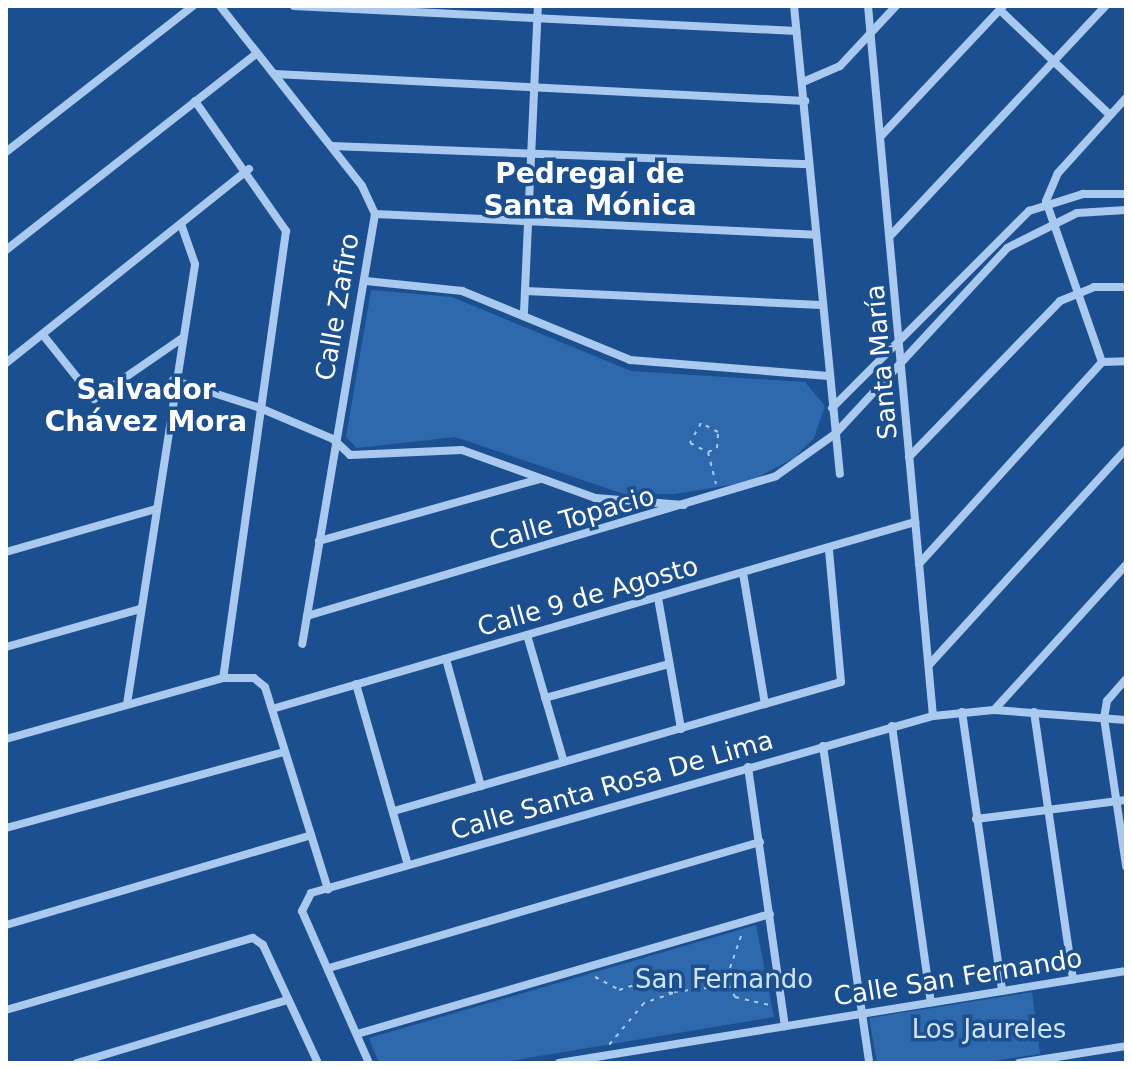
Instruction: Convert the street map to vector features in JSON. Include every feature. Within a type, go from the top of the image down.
[{"type":"street","points":[[6,152],[193,6]]},
{"type":"street","name":"Calle Zafiro","points":[[220,6],[332,146],[375,214],[366,281],[333,439],[302,644]]},
{"type":"street","points":[[294,6],[796,31]]},
{"type":"street","points":[[524,312],[531,222],[538,6]]},
{"type":"street","points":[[794,6],[840,474]]},
{"type":"street","name":"Santa María","points":[[868,6],[892,234],[898,343],[933,716]]},
{"type":"street","points":[[803,82],[840,66],[896,6]]},
{"type":"street","points":[[892,234],[1105,6]]},
{"type":"street","points":[[882,135],[1002,8],[1110,115]]},
{"type":"street","points":[[6,250],[257,53]]},
{"type":"street","points":[[275,74],[805,101]]},
{"type":"street","points":[[832,408],[993,244],[1046,201],[1058,173],[1126,98]]},
{"type":"street","points":[[195,101],[249,169],[286,231],[223,678]]},
{"type":"street","points":[[332,146],[533,156],[809,164]]},
{"type":"street","points":[[6,363],[249,169]]},
{"type":"street","points":[[1046,201],[1126,194]]},
{"type":"street","points":[[1046,201],[1072,293],[1102,362]]},
{"type":"street","points":[[1050,222],[1126,210]]},
{"type":"street","points":[[375,214],[815,235]]},
{"type":"street","name":"Calle Topacio","points":[[307,616],[692,505],[776,476],[835,434],[902,366],[1007,248],[1050,222]]},
{"type":"street","points":[[127,704],[173,380],[195,264],[181,224]]},
{"type":"street","points":[[366,281],[443,287],[524,312],[630,360],[828,376]]},
{"type":"street","points":[[909,457],[1072,293],[1126,287]]},
{"type":"street","points":[[526,291],[821,305]]},
{"type":"street","points":[[43,335],[88,396],[100,400],[181,339]]},
{"type":"street","points":[[919,564],[1102,362],[1126,361]]},
{"type":"street","points":[[173,380],[260,408],[333,439],[356,456],[462,450],[539,479],[628,505],[692,505]]},
{"type":"street","points":[[929,665],[1126,449]]},
{"type":"street","points":[[319,541],[539,479]]},
{"type":"street","points":[[6,552],[156,509]]},
{"type":"street","name":"Calle 9 de Agosto","points":[[272,709],[829,550],[915,522]]},
{"type":"street","points":[[394,811],[844,679],[829,550]]},
{"type":"street","points":[[994,710],[1126,565]]},
{"type":"street","points":[[743,573],[765,704]]},
{"type":"street","points":[[658,598],[681,729]]},
{"type":"street","points":[[6,647],[140,609]]},
{"type":"street","points":[[527,635],[564,762]]},
{"type":"street","points":[[446,659],[481,786]]},
{"type":"street","points":[[545,698],[669,664]]},
{"type":"street","points":[[6,739],[223,678],[244,677],[265,687],[328,889]]},
{"type":"street","points":[[1126,679],[1107,701],[1104,718],[1121,800],[1126,866]]},
{"type":"street","points":[[356,684],[408,865]]},
{"type":"street","name":"Calle Santa Rosa De Lima","points":[[329,968],[302,911],[304,898],[328,889],[933,716],[994,710],[1126,720]]},
{"type":"street","points":[[962,712],[1002,990]]},
{"type":"street","points":[[1034,712],[1073,979]]},
{"type":"street","points":[[892,726],[931,1002]]},
{"type":"street","points":[[823,746],[869,1063]]},
{"type":"street","points":[[6,828],[284,752]]},
{"type":"street","points":[[748,767],[785,1026]]},
{"type":"street","points":[[976,819],[1121,800]]},
{"type":"street","points":[[6,925],[311,835]]},
{"type":"street","points":[[369,1063],[329,968],[760,842]]},
{"type":"street","points":[[357,1034],[770,914]]},
{"type":"street","points":[[6,1010],[253,938],[263,945],[318,1063]]},
{"type":"street","name":"Calle San Fernando","points":[[559,1063],[607,1059],[785,1026],[1126,971]]},
{"type":"street","points":[[77,1063],[287,1000]]},
{"type":"street","points":[[1019,1063],[1126,1046]]},
{"type":"path","points":[[708,452],[717,448],[718,432],[701,423],[690,443],[708,452],[722,496]]},
{"type":"path","points":[[607,1059],[611,1039],[626,1032],[644,1003],[673,993],[709,988],[724,975],[741,947],[742,922]]},
{"type":"path","points":[[586,968],[619,990],[640,983],[673,993]]},
{"type":"path","points":[[724,975],[735,997],[783,1010]]},
{"type":"green space","points":[[371,290],[452,297],[631,371],[805,382],[825,406],[814,438],[794,458],[749,482],[674,494],[624,494],[455,437],[357,448],[346,437]]},
{"type":"green space","name":"San Fernando","points":[[756,925],[774,1017],[497,1063],[379,1063],[369,1038]]},
{"type":"green space","name":"Los Jaureles","points":[[1032,992],[1040,1054],[980,1063],[877,1063],[869,1018]]},
{"type":"district","name":"Pedregal de Santa Mónica","points":[[590,190]]},
{"type":"district","name":"Salvador Chávez Mora","points":[[146,406]]}]
